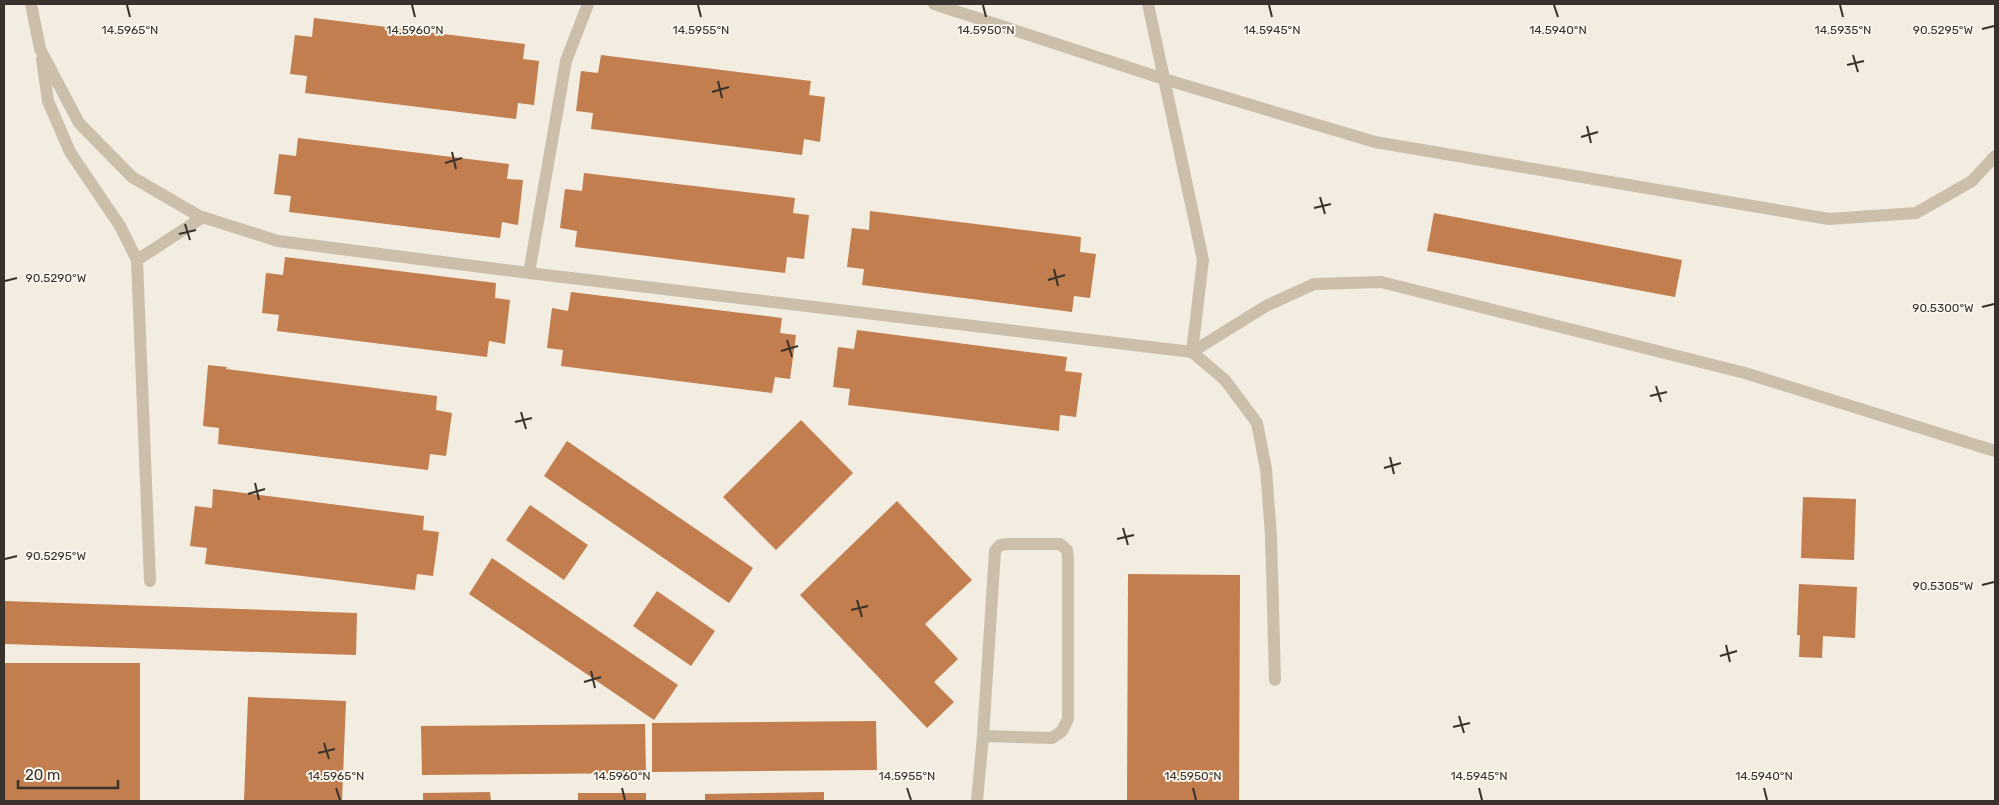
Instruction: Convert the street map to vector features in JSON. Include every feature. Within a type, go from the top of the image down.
[{"type":"lane","points":[[31,4],[48,101],[70,152],[120,226],[137,260],[150,581]]},
{"type":"lane","points":[[529,273],[566,60],[588,4]]},
{"type":"lane","points":[[934,4],[1164,79],[1375,142],[1829,219],[1916,213],[1972,182],[1995,156]]},
{"type":"lane","points":[[1148,4],[1203,260],[1192,352]]},
{"type":"lane","points":[[40,49],[79,123],[132,178],[203,217],[278,241],[529,273],[1192,352],[1225,380],[1257,422],[1266,469],[1275,680]]},
{"type":"lane","points":[[137,260],[203,217]]},
{"type":"lane","points":[[1192,352],[1266,306],[1314,284],[1381,282],[1746,373],[1995,451]]},
{"type":"lane","points":[[977,801],[995,551],[1000,545],[1008,544],[1060,544],[1067,550],[1068,558],[1068,719],[1062,731],[1052,738],[983,736]]},
{"type":"building","points":[[314,18],[525,44],[523,59],[539,61],[534,105],[518,103],[516,119],[305,93],[307,76],[290,74],[295,35],[312,37]]},
{"type":"building","points":[[601,55],[811,81],[809,95],[825,97],[820,142],[804,139],[802,155],[591,129],[593,113],[576,111],[581,71],[598,73]]},
{"type":"building","points":[[298,138],[509,164],[507,179],[523,180],[518,225],[502,222],[500,238],[289,212],[291,196],[274,194],[279,154],[296,156]]},
{"type":"building","points":[[584,173],[795,198],[793,213],[809,215],[804,259],[787,257],[785,273],[575,247],[577,231],[560,228],[565,189],[582,191]]},
{"type":"building","points":[[870,211],[1081,237],[1080,252],[1096,254],[1090,298],[1074,296],[1072,312],[862,285],[864,269],[847,267],[852,228],[869,230]]},
{"type":"building","points":[[1434,213],[1682,260],[1675,297],[1427,251]]},
{"type":"building","points":[[285,257],[496,283],[495,298],[510,300],[505,344],[489,341],[487,357],[277,331],[279,315],[262,313],[266,273],[283,275]]},
{"type":"building","points":[[571,292],[782,318],[780,333],[796,335],[790,379],[775,377],[772,393],[561,366],[563,350],[547,348],[552,308],[568,311]]},
{"type":"building","points":[[857,330],[1067,357],[1065,371],[1082,373],[1076,417],[1060,415],[1059,431],[848,405],[850,389],[833,387],[838,347],[854,349]]},
{"type":"building","points":[[208,365],[227,367],[226,369],[437,396],[436,410],[452,413],[446,456],[430,454],[428,470],[218,444],[219,428],[203,426]]},
{"type":"building","points":[[801,420],[853,473],[776,550],[723,497]]},
{"type":"building","points":[[567,441],[753,568],[729,603],[544,476]]},
{"type":"building","points":[[213,489],[424,516],[423,530],[439,532],[433,576],[417,574],[415,590],[205,564],[207,548],[190,546],[195,506],[212,508]]},
{"type":"building","points":[[1803,497],[1856,499],[1854,560],[1801,558]]},
{"type":"building","points":[[897,501],[972,580],[925,624],[958,659],[934,682],[954,702],[927,728],[800,595]]},
{"type":"building","points":[[530,505],[588,545],[564,580],[506,540]]},
{"type":"building","points":[[492,558],[678,685],[654,720],[469,594]]},
{"type":"building","points":[[1128,574],[1240,575],[1239,801],[1127,801]]},
{"type":"building","points":[[1799,584],[1857,587],[1855,638],[1823,636],[1822,658],[1799,657],[1800,635],[1797,635]]},
{"type":"building","points":[[657,591],[715,631],[691,666],[633,626]]},
{"type":"building","points":[[4,601],[357,613],[356,655],[4,644]]},
{"type":"building","points":[[4,663],[140,663],[140,801],[4,801]]},
{"type":"building","points":[[248,697],[346,701],[342,801],[244,801]]},
{"type":"building","points":[[876,721],[877,770],[652,772],[652,723]]},
{"type":"building","points":[[645,724],[646,773],[422,775],[421,726]]},
{"type":"building","points":[[490,792],[491,801],[423,801],[423,793]]},
{"type":"building","points":[[824,792],[824,801],[705,801],[705,794]]},
{"type":"building","points":[[578,793],[646,793],[646,801],[578,801]]}]
